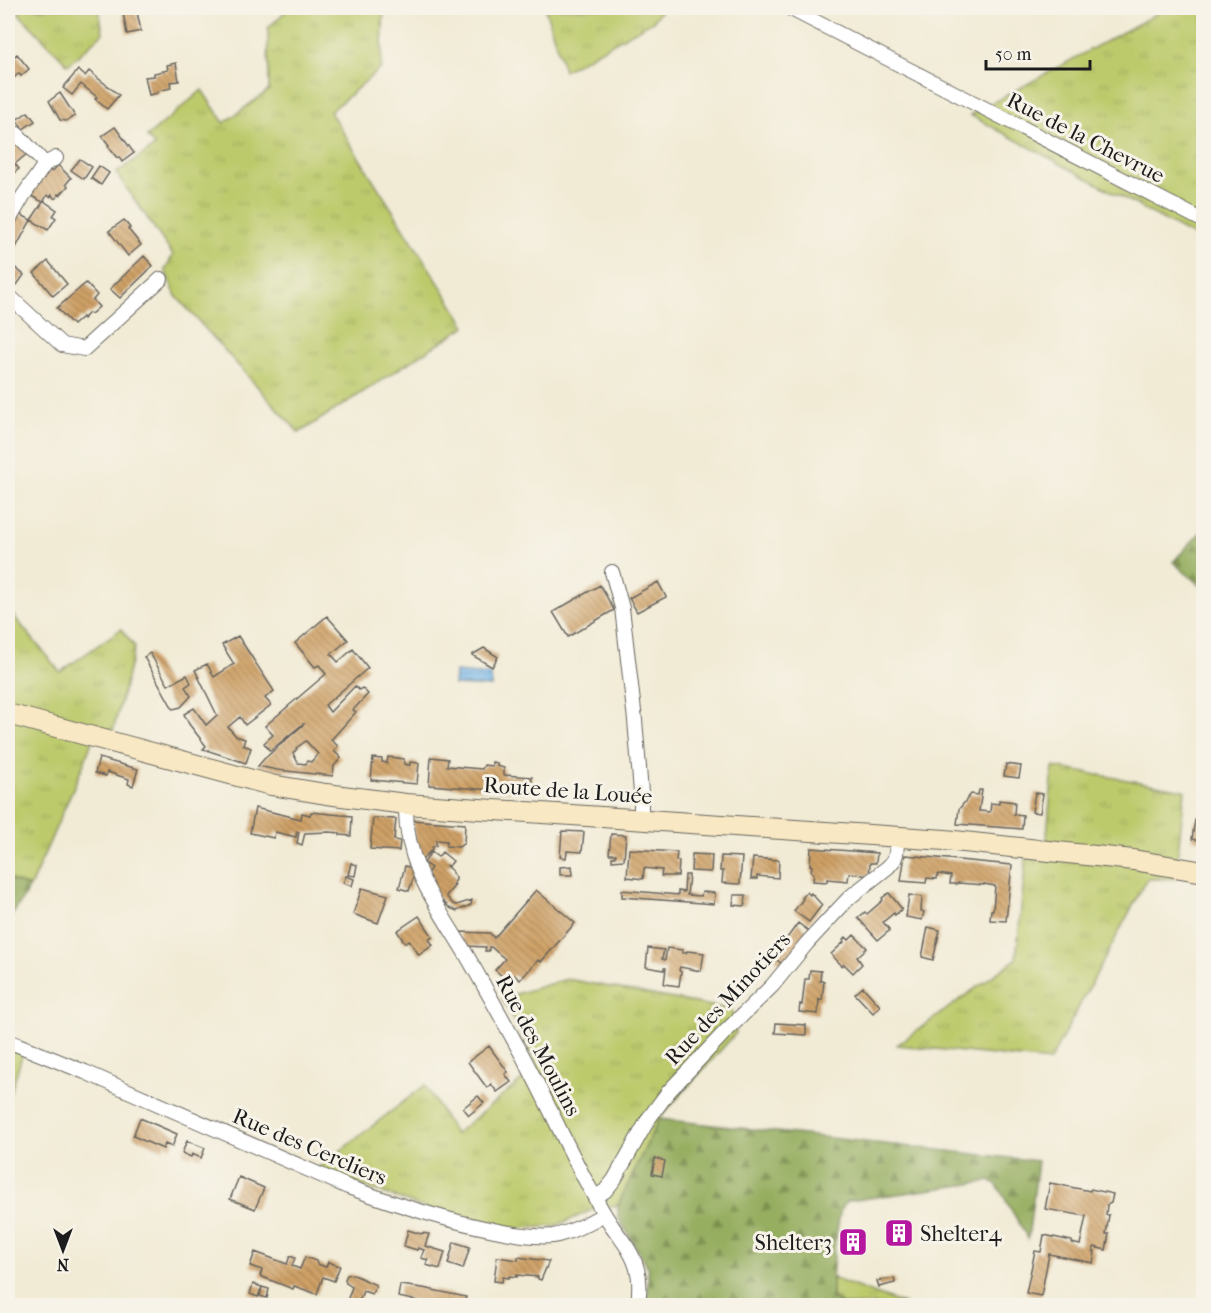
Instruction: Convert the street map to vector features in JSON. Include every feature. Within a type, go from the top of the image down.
[{"type":"main road","name":"Route de la Louée","points":[[8,714],[271,785],[326,794],[406,804],[898,836],[1133,860],[1203,864]]},
{"type":"main road","name":"Route de la Louée","points":[[1133,860],[1203,872]]},
{"type":"street","name":"Rue de la Chevrue","points":[[789,8],[1203,221]]},
{"type":"street","points":[[8,222],[23,196],[50,161],[17,134]]},
{"type":"street","points":[[8,295],[62,345],[84,349],[161,279]]},
{"type":"street","points":[[612,572],[622,608],[636,720],[641,819]]},
{"type":"street","name":"Rue des Moulins","points":[[406,804],[407,833],[412,855],[425,888],[470,961],[521,1053],[604,1214],[632,1254],[638,1271],[640,1290],[638,1305]]},
{"type":"street","name":"Rue des Minotiers","points":[[595,1197],[605,1191],[614,1180],[649,1118],[669,1091],[772,986],[807,943],[850,897],[894,860],[898,836]]},
{"type":"street","name":"Rue des Cercliers","points":[[8,1041],[85,1072],[348,1187],[388,1202],[452,1221],[539,1237],[576,1229],[604,1214]]},
{"type":"green space","points":[[26,8],[99,8],[103,33],[68,65],[18,13]]},
{"type":"green space","points":[[289,8],[384,8],[381,68],[330,112],[466,326],[299,433],[176,296],[165,270],[173,255],[116,173],[155,146],[147,137],[202,90],[224,123],[269,90],[268,28]]},
{"type":"green space","points":[[545,8],[663,8],[653,21],[564,71]]},
{"type":"green space","points":[[1167,8],[1203,8],[1203,241],[970,115]]},
{"type":"green space","points":[[1203,530],[1203,588],[1173,562]]},
{"type":"green space","points":[[8,609],[60,672],[121,629],[135,647],[113,731],[97,727],[85,761],[30,887],[8,879]]},
{"type":"green space","points":[[1053,767],[1185,790],[1175,879],[1147,879],[1050,1061],[897,1045],[1016,959],[1026,858],[1045,859]]},
{"type":"green space","points":[[8,879],[30,887],[8,922]]},
{"type":"green space","points":[[567,979],[732,1010],[736,1033],[659,1119],[618,1205],[592,1210],[556,1226],[512,1229],[438,1213],[317,1169],[425,1085],[455,1134],[538,1067],[502,998]]},
{"type":"green space","points":[[8,1048],[23,1053],[8,1100]]},
{"type":"green space","points":[[659,1119],[1038,1161],[1028,1239],[997,1185],[991,1181],[848,1201],[841,1208],[832,1278],[832,1297],[844,1305],[648,1305],[648,1267],[618,1217],[618,1205]]},
{"type":"green space","points":[[832,1278],[906,1305],[844,1305],[832,1297]]},
{"type":"water","points":[[455,672],[491,675],[491,687],[454,685]]},
{"type":"building","points":[[122,8],[154,9],[137,12],[141,31],[127,34]]},
{"type":"building","points":[[17,54],[29,69],[21,76],[19,73],[8,84],[8,62]]},
{"type":"building","points":[[176,63],[179,81],[170,82],[171,88],[149,95],[145,77],[168,70],[167,65]]},
{"type":"building","points":[[78,70],[85,76],[89,71],[119,95],[107,109],[81,84],[72,95],[63,88]]},
{"type":"building","points":[[60,93],[75,116],[66,121],[60,120],[49,101]]},
{"type":"building","points":[[28,112],[35,121],[23,129],[16,120]]},
{"type":"building","points":[[115,127],[134,153],[122,162],[102,136]]},
{"type":"building","points":[[16,140],[28,153],[15,164],[19,169],[8,178],[8,148]]},
{"type":"building","points":[[80,159],[92,167],[84,179],[71,170]]},
{"type":"building","points":[[58,165],[71,178],[66,184],[68,186],[60,195],[58,194],[57,198],[47,195],[44,201],[57,210],[53,216],[56,218],[48,230],[31,220],[43,202],[29,195],[50,170],[52,172]]},
{"type":"building","points":[[99,166],[109,173],[101,185],[91,178]]},
{"type":"building","points":[[18,213],[31,220],[8,262],[8,233]]},
{"type":"building","points":[[124,220],[141,245],[128,256],[109,231]]},
{"type":"building","points":[[144,256],[153,266],[120,298],[110,289]]},
{"type":"building","points":[[48,261],[67,284],[53,296],[34,273]]},
{"type":"building","points":[[8,262],[24,275],[17,285],[8,278]]},
{"type":"building","points":[[86,283],[97,295],[93,300],[99,307],[73,325],[57,308]]},
{"type":"building","points":[[658,582],[666,597],[637,612],[629,598]]},
{"type":"building","points":[[600,585],[614,610],[568,637],[553,612]]},
{"type":"building","points":[[327,616],[348,640],[331,654],[338,662],[353,649],[368,668],[325,705],[330,712],[355,686],[359,690],[362,688],[368,694],[353,710],[356,712],[331,740],[338,746],[334,751],[341,758],[334,766],[333,776],[258,766],[304,724],[270,751],[264,743],[273,735],[265,726],[326,674],[319,665],[315,667],[295,643]],"holes":[[[306,741],[318,754],[306,764],[298,763],[293,753]]]},
{"type":"building","points":[[238,636],[274,691],[265,698],[271,705],[245,725],[240,717],[228,727],[236,736],[245,739],[243,745],[251,748],[246,763],[203,749],[206,746],[184,714],[194,708],[206,725],[217,715],[195,670],[207,664],[214,677],[234,664],[222,645]]},
{"type":"building","points":[[484,648],[498,657],[492,667],[472,655]]},
{"type":"building","points":[[150,653],[168,685],[187,675],[191,683],[185,687],[191,696],[181,707],[173,709],[144,657]]},
{"type":"building","points":[[388,757],[404,759],[404,764],[419,763],[417,784],[371,780],[373,758],[382,759],[382,762],[387,763]]},
{"type":"building","points":[[431,757],[448,759],[447,766],[482,769],[484,765],[492,766],[492,762],[497,763],[497,766],[504,768],[504,775],[532,777],[531,793],[429,785]]},
{"type":"building","points":[[99,758],[138,769],[133,786],[128,784],[129,779],[107,772],[106,776],[95,773]]},
{"type":"building","points":[[1006,764],[1021,766],[1019,778],[1004,776]]},
{"type":"building","points":[[979,790],[982,790],[979,811],[990,812],[991,803],[999,804],[999,800],[1015,802],[1014,814],[1023,815],[1022,829],[957,824],[959,809],[971,794],[978,795]]},
{"type":"building","points":[[1035,793],[1043,794],[1040,813],[1032,812]]},
{"type":"building","points":[[255,808],[301,819],[302,813],[310,815],[311,812],[352,816],[351,836],[329,832],[305,833],[302,845],[297,843],[299,832],[297,831],[296,837],[275,832],[274,838],[250,833]]},
{"type":"building","points":[[373,818],[396,819],[394,840],[400,841],[399,851],[370,849]]},
{"type":"building","points":[[412,820],[465,824],[464,843],[459,847],[446,846],[447,841],[436,840],[436,846],[432,847],[432,850],[421,859]]},
{"type":"building","points":[[1195,820],[1203,821],[1202,841],[1192,839]]},
{"type":"building","points":[[562,831],[584,832],[582,852],[567,851],[566,858],[560,857]]},
{"type":"building","points":[[611,834],[626,835],[624,860],[612,861],[612,857],[616,854],[609,854]]},
{"type":"building","points":[[811,848],[877,853],[876,863],[870,863],[869,876],[849,873],[848,881],[827,879],[827,882],[813,881],[814,874],[810,865]]},
{"type":"building","points":[[629,849],[677,852],[678,876],[661,876],[662,870],[644,868],[643,879],[627,877]]},
{"type":"building","points":[[431,852],[438,857],[442,852],[453,861],[446,866],[456,877],[453,884],[455,885],[446,896],[453,904],[457,905],[472,900],[471,905],[457,911],[450,908],[434,893],[436,891],[430,886],[426,875],[431,868],[424,863]]},
{"type":"building","points":[[692,854],[712,855],[711,872],[691,871]]},
{"type":"building","points":[[905,855],[1012,865],[1006,921],[990,920],[995,886],[950,884],[951,876],[938,874],[937,879],[927,878],[926,883],[901,881]]},
{"type":"building","points":[[721,856],[742,857],[740,884],[722,883]]},
{"type":"building","points":[[753,858],[779,860],[778,878],[757,876],[757,879],[751,879]]},
{"type":"building","points":[[351,863],[357,865],[355,876],[348,875]]},
{"type":"building","points":[[405,866],[416,869],[409,891],[399,888]]},
{"type":"building","points":[[572,866],[573,875],[560,875],[560,867]]},
{"type":"building","points":[[685,875],[689,875],[687,895],[701,896],[702,892],[715,893],[714,904],[622,897],[622,890],[678,895],[678,891],[684,892]]},
{"type":"building","points":[[346,876],[354,879],[352,886],[343,883]]},
{"type":"building","points":[[362,888],[388,895],[378,923],[353,914]]},
{"type":"building","points":[[536,890],[575,923],[541,962],[538,960],[520,980],[514,975],[508,981],[495,970],[505,959],[491,947],[489,951],[485,951],[486,947],[465,946],[459,932],[490,933],[494,938]]},
{"type":"building","points":[[807,892],[810,895],[811,893],[822,905],[809,922],[794,911]]},
{"type":"building","points":[[889,893],[902,909],[883,922],[889,931],[878,940],[858,918],[865,912],[867,914]]},
{"type":"building","points":[[734,895],[746,895],[745,906],[733,905]]},
{"type":"building","points":[[909,895],[922,897],[921,911],[924,912],[922,920],[906,917]]},
{"type":"building","points":[[419,916],[433,937],[429,939],[433,945],[419,955],[409,940],[405,943],[397,931]]},
{"type":"building","points":[[798,923],[810,932],[785,966],[773,957]]},
{"type":"building","points":[[928,927],[940,930],[933,960],[922,957]]},
{"type":"building","points":[[854,935],[867,948],[857,957],[862,964],[853,973],[844,964],[842,966],[831,954],[844,942],[846,937],[849,940]]},
{"type":"building","points":[[648,948],[664,950],[662,959],[665,960],[667,948],[683,950],[682,953],[687,951],[704,953],[701,971],[680,967],[679,986],[664,984],[666,968],[664,970],[646,967]]},
{"type":"building","points":[[810,970],[821,971],[820,981],[824,981],[818,1014],[799,1012],[805,979],[809,979]]},
{"type":"building","points":[[863,987],[880,1006],[873,1013],[855,994]]},
{"type":"building","points":[[776,1023],[806,1025],[806,1035],[775,1033]]},
{"type":"building","points":[[489,1046],[508,1072],[505,1074],[511,1082],[497,1092],[491,1084],[487,1088],[468,1062]]},
{"type":"building","points":[[478,1096],[484,1103],[469,1115],[463,1108]]},
{"type":"building","points":[[140,1118],[177,1134],[172,1147],[165,1144],[163,1149],[133,1136]]},
{"type":"building","points":[[187,1141],[205,1148],[201,1158],[182,1153]]},
{"type":"building","points":[[655,1158],[665,1161],[662,1176],[652,1174]]},
{"type":"building","points":[[239,1177],[264,1188],[255,1209],[230,1199]]},
{"type":"building","points":[[1050,1183],[1113,1194],[1111,1203],[1107,1205],[1106,1215],[1109,1215],[1106,1234],[1109,1234],[1106,1250],[1094,1247],[1093,1263],[1049,1254],[1041,1296],[1026,1293],[1035,1251],[1041,1252],[1044,1235],[1080,1245],[1086,1216],[1045,1209]]},
{"type":"building","name":"Shelter4","points":[[907,1229],[908,1234],[892,1237],[891,1232]]},
{"type":"building","points":[[408,1230],[429,1234],[425,1246],[445,1252],[440,1269],[426,1265],[428,1260],[421,1258],[424,1250],[404,1246]]},
{"type":"building","name":"Shelter3","points":[[860,1238],[861,1243],[845,1247],[844,1241]]},
{"type":"building","points":[[454,1242],[470,1247],[463,1269],[448,1264]]},
{"type":"building","points":[[255,1252],[287,1264],[290,1256],[295,1258],[292,1266],[300,1269],[305,1257],[326,1267],[328,1262],[340,1266],[334,1281],[323,1277],[317,1294],[294,1286],[293,1289],[260,1276],[262,1270],[250,1266]]},
{"type":"building","points":[[497,1257],[549,1261],[541,1280],[538,1277],[517,1275],[517,1277],[503,1277],[502,1282],[494,1281]]},
{"type":"building","points":[[352,1274],[376,1285],[372,1294],[363,1291],[358,1305],[347,1301],[352,1287],[346,1283],[345,1279],[347,1275]]},
{"type":"building","points":[[894,1278],[895,1283],[879,1287],[877,1281]]},
{"type":"building","points":[[253,1284],[262,1287],[258,1297],[250,1294]]},
{"type":"building","points":[[400,1285],[466,1297],[464,1305],[438,1305],[398,1297]]},
{"type":"building","points":[[262,1287],[269,1289],[267,1298],[260,1296]]},
{"type":"place","name":"Shelter4","points":[[899,1233]]},
{"type":"place","name":"Shelter3","points":[[853,1242]]}]
